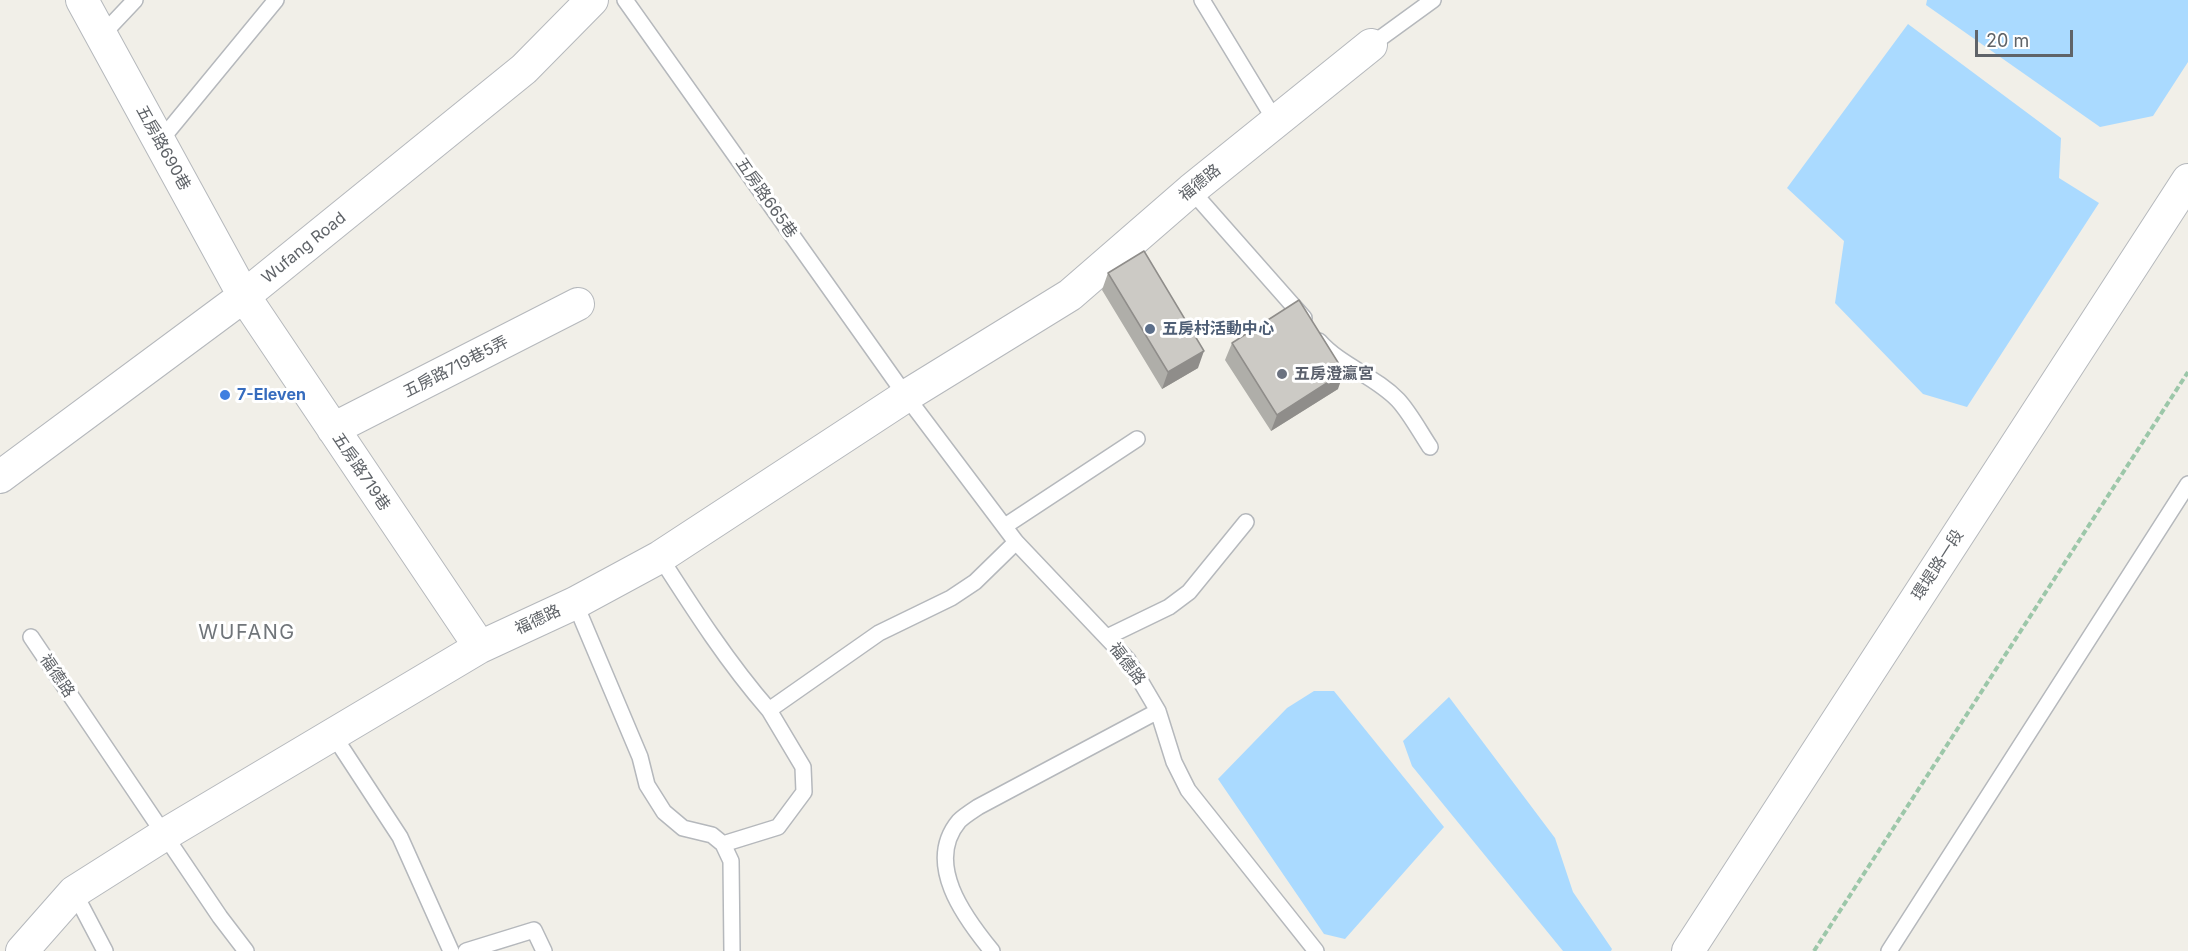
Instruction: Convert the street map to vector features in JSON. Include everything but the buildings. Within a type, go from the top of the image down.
[{"type":"street","name":"五房路690巷","points":[[82,0],[244,296]]},
{"type":"street","name":"Wufang Road","points":[[0,477],[244,296],[524,69],[592,0]]},
{"type":"street","name":"福德路","points":[[22,951],[74,892],[164,835],[480,647],[575,603],[660,557],[906,396],[1070,295],[1191,190],[1371,45]]},
{"type":"street","name":"環堤路一段","points":[[1688,951],[2188,180]]},
{"type":"street","name":"五房路719巷","points":[[244,296],[480,647]]},
{"type":"street","name":"五房路719巷5弄","points":[[333,429],[578,304]]},
{"type":"lane","points":[[101,36],[135,0]]},
{"type":"lane","points":[[160,141],[276,0]]},
{"type":"lane","name":"五房路665巷","points":[[625,0],[906,396]]},
{"type":"lane","points":[[1202,0],[1276,122]]},
{"type":"lane","points":[[1371,45],[1433,0]]},
{"type":"lane","points":[[1191,190],[1298,309],[1327,350],[1398,400],[1430,447]]},
{"type":"lane","name":"福德路","points":[[906,396],[1016,542],[1128,660],[1158,711],[1174,762],[1188,790],[1316,951]]},
{"type":"lane","points":[[1005,526],[1137,439]]},
{"type":"lane","points":[[1889,951],[2188,484]]},
{"type":"lane","points":[[1107,637],[1169,608],[1189,592],[1246,522]]},
{"type":"lane","points":[[769,710],[879,633],[951,598],[975,582],[1016,542]]},
{"type":"lane","points":[[660,557],[718,644],[769,710],[803,767],[804,792],[778,827],[723,844]]},
{"type":"lane","points":[[575,603],[640,757],[647,785],[664,812],[682,828],[712,835],[723,844],[731,861],[732,951]]},
{"type":"lane","name":"福德路","points":[[31,637],[164,835],[246,951]]},
{"type":"lane","points":[[992,951],[956,900],[945,867],[948,840],[959,820],[978,807],[1158,711]]},
{"type":"lane","points":[[332,733],[400,837],[451,951]]},
{"type":"lane","points":[[74,892],[105,951]]},
{"type":"lane","points":[[465,951],[534,930],[544,951]]},
{"type":"path","points":[[1814,951],[2188,372]]},
{"type":"water","points":[[1927,0],[2188,0],[2188,62],[2153,116],[2100,127],[1926,5]]},
{"type":"water","points":[[1908,24],[2061,138],[2059,178],[2099,203],[1967,407],[1923,394],[1835,303],[1844,241],[1787,188]]},
{"type":"water","points":[[1314,691],[1334,691],[1444,827],[1345,939],[1324,934],[1218,779],[1287,708]]},
{"type":"water","points":[[1449,697],[1555,838],[1573,892],[1612,949],[1611,951],[1563,951],[1412,766],[1403,741]]},
{"type":"place","name":"五房村活動中心","points":[[1150,329]]},
{"type":"place","name":"五房澄瀛宮","points":[[1282,374]]},
{"type":"place","name":"7-Eleven","points":[[225,395]]},
{"type":"district","name":"WUFANG","points":[[247,633]]}]
